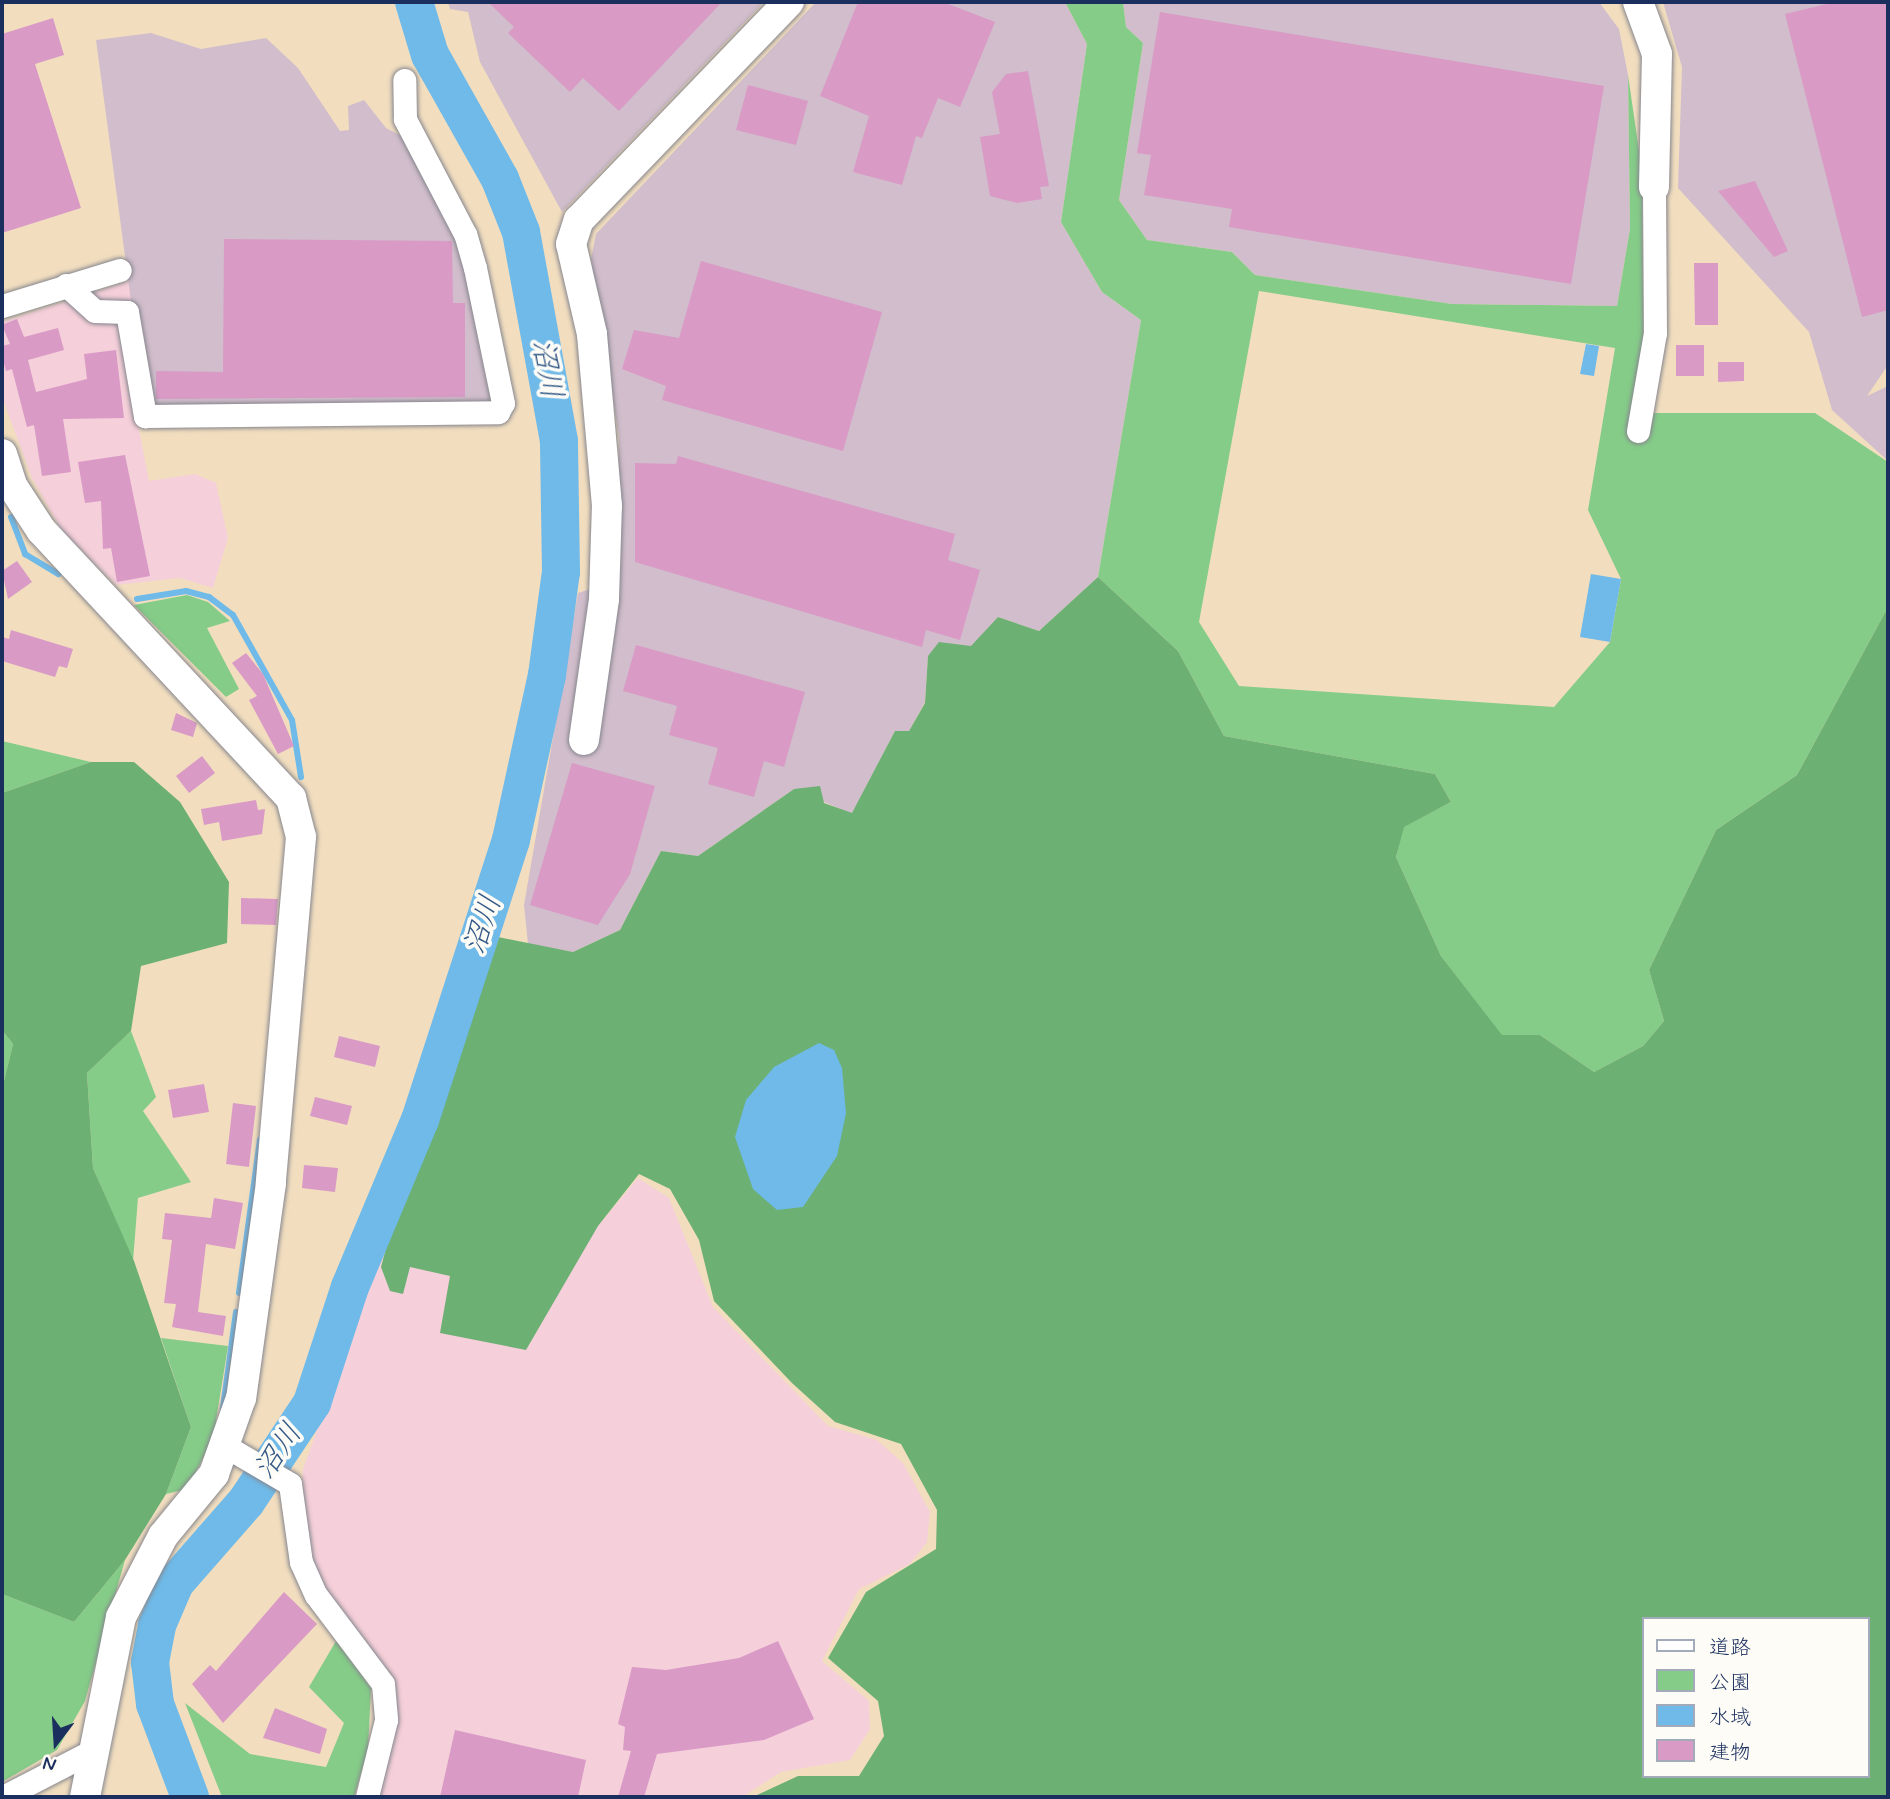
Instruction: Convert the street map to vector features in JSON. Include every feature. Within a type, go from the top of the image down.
[{"type":"street","points":[[584,740],[604,599],[607,506],[592,334],[571,244],[579,220],[789,2]]},
{"type":"street","points":[[1637,431],[1649,395],[1655,333],[1657,54],[1639,2]]},
{"type":"street","points":[[66,285],[94,311],[127,312],[145,416],[498,412],[503,403],[475,268],[465,234],[405,119],[404,80]]},
{"type":"street","points":[[2,306],[120,270]]},
{"type":"street","points":[[2,454],[13,487],[41,530],[291,798],[301,837],[271,1183],[235,1450],[142,1569],[121,1617],[90,1752],[85,1797]]},
{"type":"street","points":[[235,1450],[290,1484],[301,1562],[316,1595],[383,1684],[386,1720],[367,1797]]},
{"type":"street","points":[[4,1797],[90,1752]]},
{"type":"shaded area","points":[[448,2],[764,2],[562,212],[480,62],[468,12],[450,9]]},
{"type":"shaded area","points":[[816,2],[1065,2],[1087,44],[1061,222],[1102,292],[1141,320],[1098,577],[1039,631],[998,617],[971,647],[928,656],[925,702],[909,731],[895,731],[852,814],[794,789],[698,856],[661,851],[620,930],[573,952],[528,944],[524,905],[578,593],[618,580],[619,437],[591,259],[596,234]]},
{"type":"shaded area","points":[[1123,2],[1599,2],[1619,29],[1628,75],[1630,229],[1617,306],[1452,304],[1255,275],[1232,252],[1147,240],[1119,200],[1143,43],[1126,27]]},
{"type":"shaded area","points":[[1663,2],[1888,2],[1888,365],[1867,396],[1888,386],[1888,461],[1832,410],[1809,332],[1678,188],[1682,67]]},
{"type":"shaded area","points":[[151,33],[201,49],[266,38],[298,68],[340,131],[349,130],[348,106],[364,100],[386,128],[411,141],[461,237],[493,397],[484,410],[154,410],[144,398],[96,40]]},
{"type":"shaded area","points":[[129,281],[144,398],[138,424],[149,481],[195,474],[216,483],[228,538],[213,588],[180,578],[116,585],[62,531],[32,478],[2,397],[2,322]]},
{"type":"shaded area","points":[[498,937],[598,1226],[638,1178],[669,1198],[713,1307],[828,1426],[877,1440],[903,1463],[930,1512],[927,1542],[910,1564],[859,1589],[822,1661],[869,1701],[870,1729],[850,1760],[781,1772],[742,1797],[378,1797],[397,1721],[395,1698],[388,1672],[316,1578],[301,1522],[303,1469]]},
{"type":"green space","points":[[1065,2],[1123,2],[1126,27],[1143,43],[1119,200],[1147,240],[1232,252],[1255,275],[1452,304],[1617,306],[1630,229],[1628,75],[1642,171],[1644,413],[1815,413],[1888,462],[1888,607],[1797,775],[1716,830],[1649,970],[1664,1021],[1643,1046],[1594,1072],[1540,1035],[1502,1036],[1441,956],[1396,857],[1403,827],[1451,802],[1435,774],[1224,736],[1178,651],[1098,577],[1141,320],[1102,292],[1061,222],[1087,44]],"holes":[[[1259,291],[1615,348],[1588,510],[1621,579],[1610,642],[1554,707],[1239,686],[1199,622]]]},
{"type":"green space","points":[[1098,577],[1178,651],[1224,736],[1435,774],[1451,802],[1404,827],[1396,857],[1441,956],[1502,1035],[1540,1035],[1594,1072],[1643,1046],[1664,1021],[1649,970],[1716,830],[1797,775],[1888,607],[1888,1797],[753,1797],[798,1776],[859,1776],[884,1736],[878,1701],[828,1658],[866,1592],[936,1549],[937,1510],[901,1444],[835,1422],[792,1383],[714,1301],[699,1240],[670,1189],[639,1174],[598,1226],[526,1350],[440,1333],[450,1276],[410,1267],[403,1294],[390,1291],[381,1267],[403,1185],[498,937],[573,952],[620,930],[661,851],[698,856],[794,789],[820,786],[824,803],[852,813],[895,731],[909,731],[925,703],[928,656],[939,642],[971,646],[998,617],[1039,631]]},
{"type":"green space","points":[[187,595],[208,602],[230,621],[207,628],[239,689],[226,697],[134,605]]},
{"type":"green space","points":[[2,741],[91,762],[2,793]]},
{"type":"green space","points":[[91,762],[134,762],[180,802],[229,882],[227,943],[141,966],[131,1031],[87,1073],[93,1168],[134,1261],[191,1427],[166,1494],[125,1560],[74,1622],[2,1594],[2,1089],[13,1044],[2,1030],[2,793]]},
{"type":"green space","points":[[2,1030],[13,1044],[2,1089]]},
{"type":"green space","points":[[131,1031],[156,1097],[143,1111],[191,1182],[138,1198],[133,1261],[93,1168],[87,1073]]},
{"type":"green space","points":[[161,1338],[228,1346],[213,1439],[187,1489],[166,1494],[191,1427]]},
{"type":"green space","points":[[125,1560],[85,1701],[57,1750],[2,1782],[2,1594],[74,1622]]},
{"type":"green space","points":[[336,1641],[371,1688],[368,1750],[354,1797],[222,1797],[185,1703],[250,1754],[326,1767],[344,1723],[309,1687]]},
{"type":"water","points":[[1586,344],[1599,346],[1594,376],[1580,374]]},
{"type":"water","points":[[1591,574],[1621,579],[1610,642],[1580,637]]},
{"type":"water","points":[[819,1043],[834,1050],[842,1068],[846,1113],[837,1156],[803,1207],[777,1210],[753,1189],[735,1137],[746,1100],[774,1067]]},
{"type":"building","points":[[488,2],[722,2],[619,111],[583,78],[570,92],[508,33],[514,27]]},
{"type":"building","points":[[858,2],[943,2],[995,22],[960,107],[938,98],[922,138],[916,136],[902,185],[853,172],[869,116],[820,96]]},
{"type":"building","points":[[1835,2],[1888,2],[1888,310],[1862,317],[1785,14]]},
{"type":"building","points":[[1160,12],[1604,86],[1571,284],[1229,227],[1232,209],[1144,195],[1151,155],[1137,153]]},
{"type":"building","points":[[53,18],[64,55],[35,64],[81,208],[2,233],[2,34]]},
{"type":"building","points":[[1028,71],[1049,186],[1040,187],[1042,199],[1017,203],[990,196],[980,137],[1000,134],[992,92],[1006,74]]},
{"type":"building","points":[[748,85],[808,101],[796,145],[736,130]]},
{"type":"building","points":[[1755,181],[1788,251],[1774,257],[1718,191]]},
{"type":"building","points":[[224,239],[452,241],[453,303],[465,303],[465,397],[156,399],[156,371],[223,372]]},
{"type":"building","points":[[701,261],[882,312],[843,451],[662,400],[666,386],[622,369],[634,330],[679,338]]},
{"type":"building","points":[[1694,263],[1718,263],[1718,325],[1695,325]]},
{"type":"building","points":[[17,319],[24,337],[58,328],[64,350],[28,360],[36,392],[87,379],[84,354],[116,350],[124,418],[63,419],[71,472],[42,476],[34,425],[27,427],[12,369],[6,371],[2,356],[2,346],[10,344],[2,325]]},
{"type":"building","points":[[1676,345],[1704,345],[1704,376],[1676,376]]},
{"type":"building","points":[[1718,362],[1744,362],[1744,381],[1718,382]]},
{"type":"building","points":[[125,455],[150,576],[117,582],[111,548],[103,549],[101,501],[85,503],[78,462]]},
{"type":"building","points":[[678,456],[955,534],[948,560],[980,570],[960,640],[926,630],[922,647],[635,562],[635,463],[676,464]]},
{"type":"building","points":[[17,561],[32,582],[8,599],[2,571]]},
{"type":"building","points":[[11,630],[73,649],[67,668],[59,666],[55,677],[2,661],[2,637],[9,639]]},
{"type":"building","points":[[636,645],[805,692],[784,767],[764,761],[754,797],[708,784],[718,748],[669,735],[677,706],[623,691]]},
{"type":"building","points":[[246,653],[263,674],[294,746],[278,754],[249,700],[257,696],[232,663]]},
{"type":"building","points":[[176,713],[197,723],[193,737],[171,730]]},
{"type":"building","points":[[202,756],[215,773],[189,793],[176,776]]},
{"type":"building","points":[[572,763],[655,786],[630,874],[598,925],[530,905]]},
{"type":"building","points":[[256,800],[258,810],[265,809],[262,834],[222,841],[219,822],[204,825],[201,809]]},
{"type":"building","points":[[241,898],[278,899],[276,925],[241,924]]},
{"type":"building","points":[[339,1036],[380,1046],[375,1067],[334,1057]]},
{"type":"building","points":[[204,1084],[209,1112],[173,1118],[168,1090]]},
{"type":"building","points":[[315,1097],[352,1106],[347,1125],[310,1116]]},
{"type":"building","points":[[233,1103],[256,1106],[249,1167],[226,1164]]},
{"type":"building","points":[[304,1165],[338,1168],[335,1192],[302,1188]]},
{"type":"building","points":[[214,1198],[243,1203],[235,1249],[206,1244],[198,1312],[226,1316],[223,1336],[172,1327],[176,1304],[164,1303],[172,1240],[162,1239],[165,1213],[211,1218]]},
{"type":"building","points":[[284,1592],[317,1624],[223,1723],[192,1684],[210,1665],[216,1671]]},
{"type":"building","points":[[778,1641],[814,1719],[764,1740],[657,1754],[644,1797],[618,1797],[631,1751],[623,1750],[625,1727],[618,1724],[632,1667],[666,1670],[739,1658]]},
{"type":"building","points":[[275,1708],[327,1729],[320,1754],[263,1738]]},
{"type":"building","points":[[455,1730],[586,1760],[578,1797],[440,1797]]},
{"type":"waterway","name":"沼川","points":[[190,1797],[155,1704],[150,1662],[157,1625],[175,1583],[246,1502],[312,1403],[350,1287],[420,1120],[511,840],[547,675],[561,572],[559,441],[521,232],[500,179],[430,55],[414,2]]},
{"type":"waterway","points":[[11,517],[25,554],[58,574]]},
{"type":"waterway","points":[[137,599],[186,591],[209,597],[233,615],[292,720],[301,777]]},
{"type":"waterway","points":[[239,1293],[260,1139]]},
{"type":"waterway","points":[[223,1408],[236,1312]]}]
